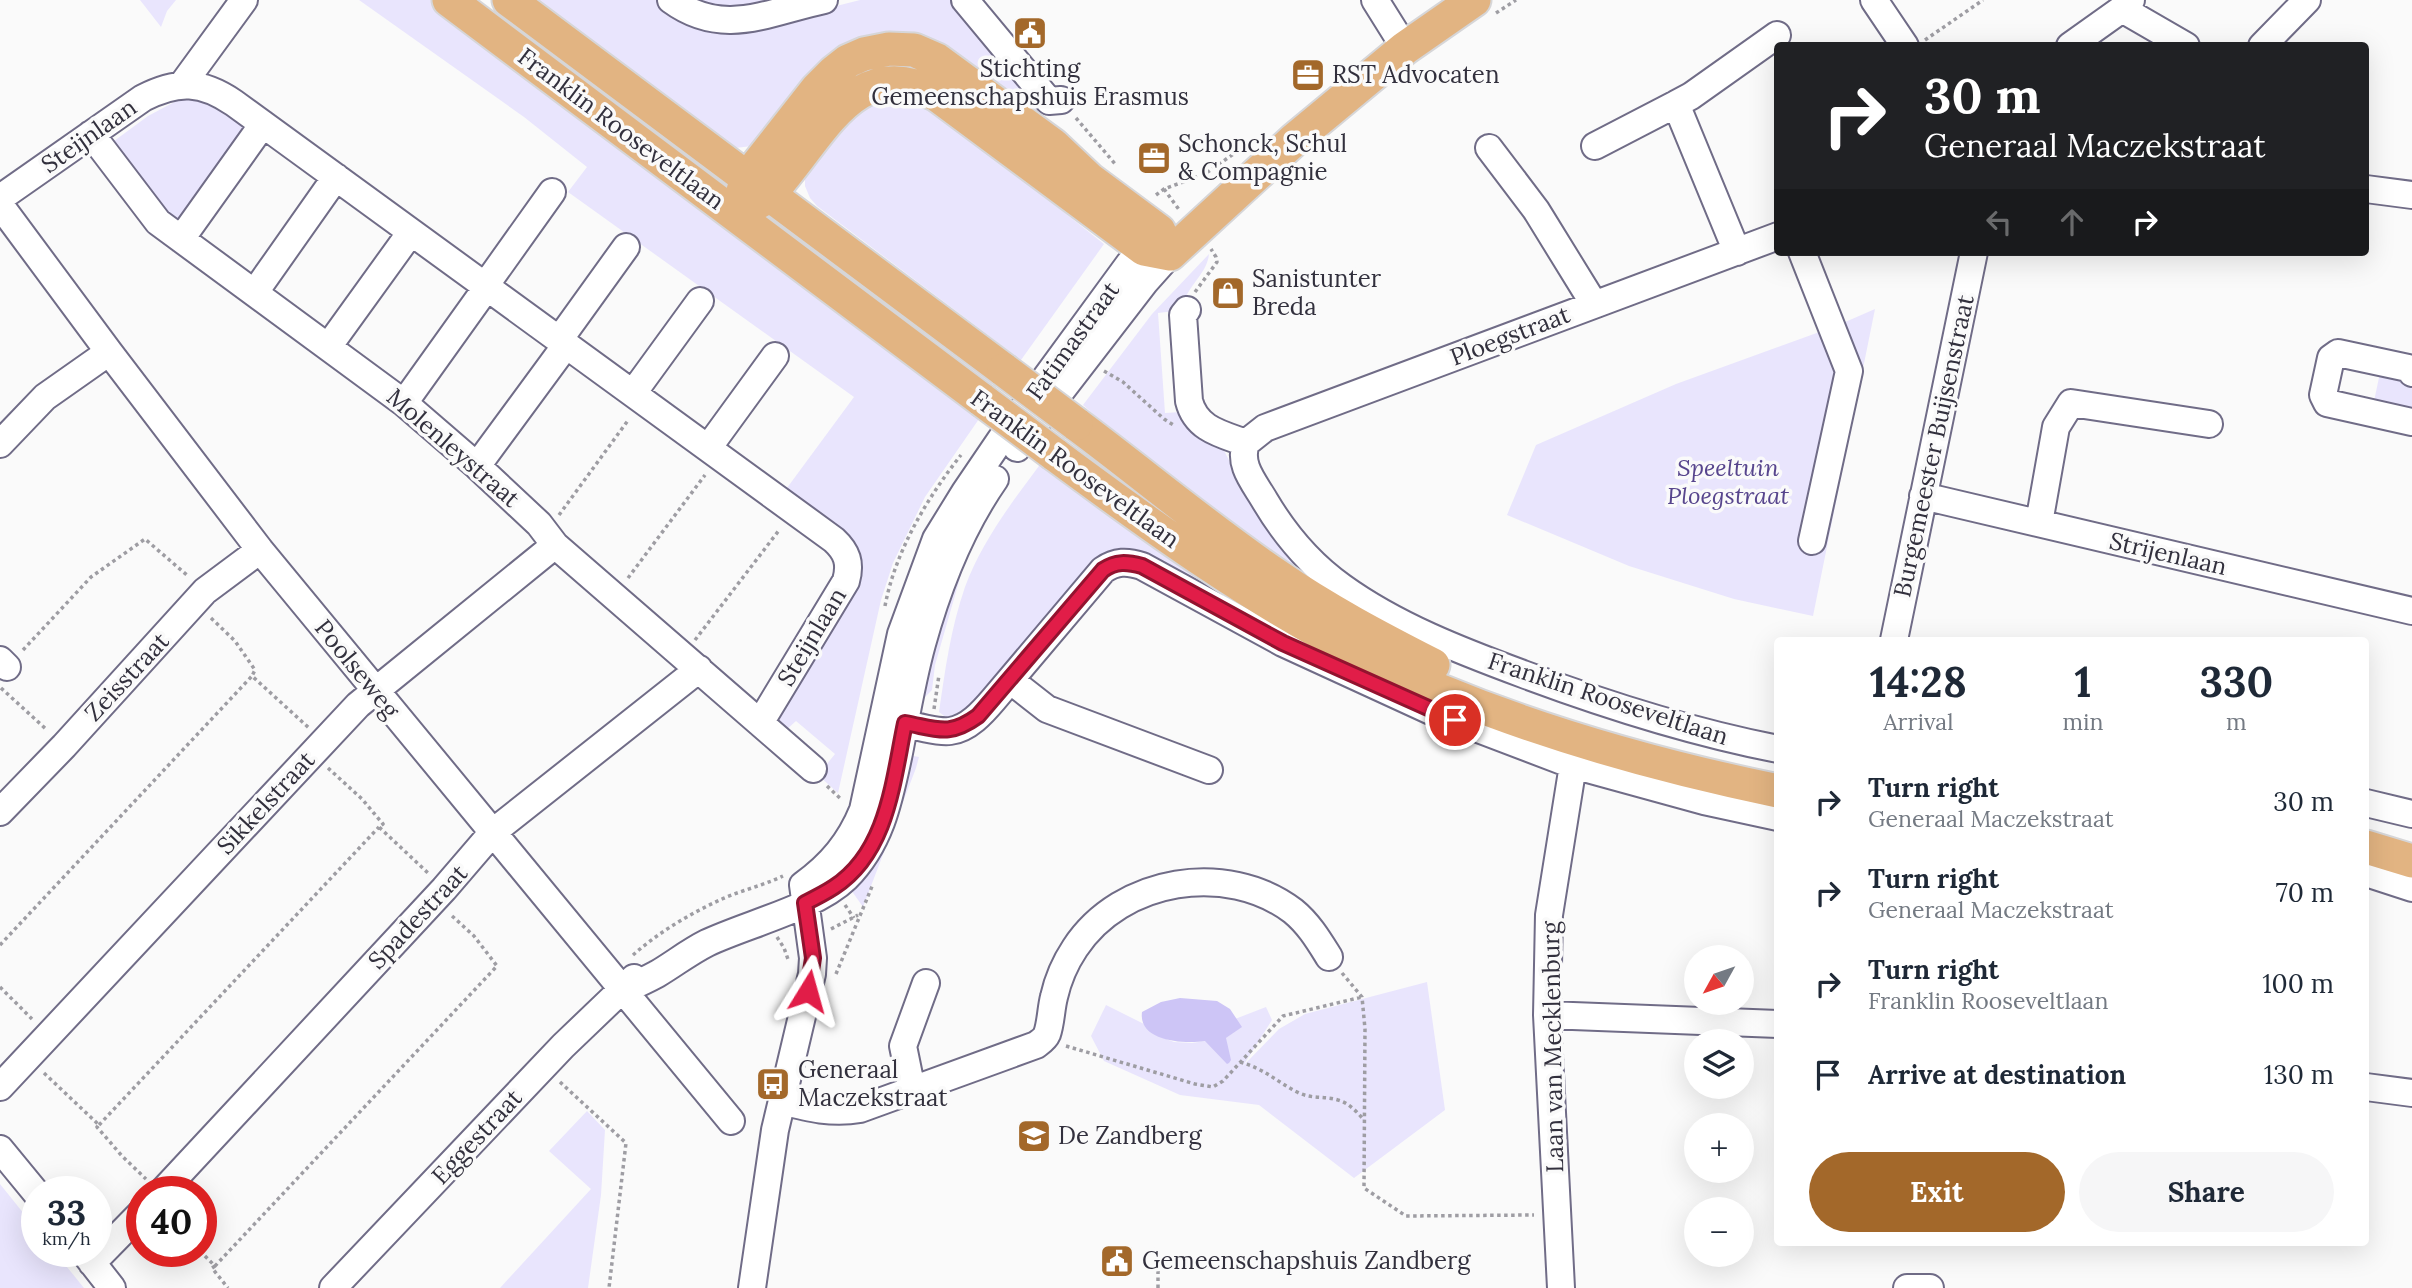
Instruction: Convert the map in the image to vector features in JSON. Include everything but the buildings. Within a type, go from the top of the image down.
[{"type":"main road","name":"Franklin Rooseveltlaan","points":[[449,0],[1054,454],[1200,560],[1299,621],[1404,675],[1580,743],[1708,777],[1774,790]]},
{"type":"main road","name":"Franklin Rooseveltlaan","points":[[509,0],[1187,510],[1278,576],[1324,605],[1433,665],[1585,726],[1712,761],[1774,773]]},
{"type":"main road","name":"Fatimastraat","points":[[1158,244],[1294,140],[1405,48],[1474,0]]},
{"type":"main road","points":[[736,216],[758,186],[848,99],[858,91],[879,83],[892,82],[912,85],[937,95],[1158,244]]},
{"type":"main road","points":[[2369,831],[2412,842]]},
{"type":"main road","points":[[2369,848],[2412,861]]},
{"type":"street","points":[[182,85],[244,0]]},
{"type":"street","points":[[671,0],[695,15],[725,21],[746,19],[820,0]]},
{"type":"street","points":[[965,0],[1048,101],[1061,100]]},
{"type":"street","points":[[1375,0],[1405,48]]},
{"type":"street","points":[[1874,0],[1902,42]]},
{"type":"street","points":[[2266,42],[2307,0]]},
{"type":"street","points":[[2075,42],[2126,4],[2180,42]]},
{"type":"street","points":[[1595,146],[1691,96],[1777,35]]},
{"type":"street","name":"Steijnlaan","points":[[0,198],[144,98],[166,88],[182,85],[214,91],[263,124],[844,549],[849,571],[846,581],[760,723]]},
{"type":"street","points":[[1676,104],[1737,252]]},
{"type":"street","points":[[181,239],[263,124]]},
{"type":"street","name":"Molenleystraat","points":[[91,134],[158,222],[404,403],[478,466],[539,524],[551,539],[614,596],[813,769]]},
{"type":"street","points":[[1489,148],[1536,210],[1594,304]]},
{"type":"street","points":[[255,292],[337,177]]},
{"type":"street","points":[[2369,189],[2412,195]]},
{"type":"street","points":[[404,403],[552,192]]},
{"type":"street","name":"Poolseweg","points":[[0,205],[260,550],[731,1121]]},
{"type":"street","points":[[328,347],[411,232]]},
{"type":"street","name":"Ploegstraat","points":[[1246,443],[1265,428],[1774,238]]},
{"type":"street","name":"Fatimastraat","points":[[906,723],[901,634],[936,539],[1009,428],[1129,264],[1158,244]]},
{"type":"street","points":[[478,466],[626,247]]},
{"type":"street","points":[[1804,256],[1849,371],[1812,541]]},
{"type":"street","name":"Burgemeester Buijsenstraat","points":[[1895,637],[1973,256]]},
{"type":"street","points":[[638,397],[700,301]]},
{"type":"street","points":[[1187,310],[1183,314],[1192,414],[1200,424],[1214,432],[1246,443]]},
{"type":"street","points":[[0,444],[46,397],[109,352]]},
{"type":"street","points":[[2412,373],[2408,368],[2338,354],[2331,358],[2323,395],[2327,403],[2412,422]]},
{"type":"street","points":[[714,452],[775,356]]},
{"type":"street","points":[[2039,523],[2056,427],[2071,403],[2209,424]]},
{"type":"street","name":"Franklin Rooseveltlaan","points":[[1246,443],[1243,461],[1246,469],[1285,531],[1327,576],[1375,609],[1478,657],[1566,690],[1661,720],[1774,748]]},
{"type":"street","name":"Strijenlaan","points":[[1923,496],[2412,611]]},
{"type":"street","name":"Sikkelstraat","points":[[0,1087],[358,705],[551,539]]},
{"type":"street","name":"Zeisstraat","points":[[0,812],[200,597],[260,550]]},
{"type":"street","name":"Franklin Rooseveltlaan","points":[[1010,680],[1103,570],[1111,565],[1127,562],[1142,566],[1283,643],[1431,711],[1573,765],[1704,801],[1774,816]]},
{"type":"street","name":"Spadestraat","points":[[167,1176],[439,894],[493,832],[691,663]]},
{"type":"street","points":[[752,1288],[769,1167],[812,974],[813,958],[804,894],[841,882],[871,847],[888,804],[906,723],[949,731],[964,727],[978,716],[1010,680],[1047,709],[1209,770]]},
{"type":"street","name":"Laan van Mecklenburg","points":[[1561,1288],[1547,1015],[1549,915],[1573,765]]},
{"type":"street","points":[[2369,804],[2412,814]]},
{"type":"street","points":[[2369,874],[2412,888]]},
{"type":"street","points":[[782,1101],[839,1113],[860,1110],[1028,1049],[1043,1040],[1047,1033],[1062,970],[1083,936],[1114,909],[1155,889],[1197,882],[1218,882],[1256,890],[1294,913],[1315,934],[1329,957]]},
{"type":"street","name":"Eggestraat","points":[[334,1288],[544,1067],[617,982],[657,974],[703,945],[804,894]]},
{"type":"street","points":[[912,1090],[903,1046],[926,983]]},
{"type":"street","points":[[1547,1015],[1774,1024]]},
{"type":"street","points":[[2369,1087],[2412,1093]]},
{"type":"street","points":[[0,1149],[22,1176]]},
{"type":"street","points":[[112,1237],[126,1225]]},
{"type":"street","points":[[95,1267],[112,1288]]},
{"type":"street","points":[[1908,1288],[1930,1288]]},
{"type":"path","points":[[1924,42],[1983,0]]},
{"type":"path","points":[[1061,100],[1118,168]]},
{"type":"path","points":[[1187,310],[1197,289],[1217,262],[1207,246]]},
{"type":"path","points":[[1099,369],[1124,382],[1164,419],[1181,430]]},
{"type":"path","points":[[551,539],[638,397]]},
{"type":"path","points":[[614,596],[714,452]]},
{"type":"path","points":[[691,663],[794,510]]},
{"type":"path","points":[[0,945],[255,670],[200,597],[145,539],[91,577],[2,671],[64,746]]},
{"type":"path","points":[[906,723],[940,667]]},
{"type":"path","points":[[144,1176],[97,1127],[383,824],[318,747],[252,676]]},
{"type":"path","points":[[217,1264],[496,966],[439,894],[379,827]]},
{"type":"path","points":[[860,914],[876,876]]},
{"type":"path","points":[[617,982],[639,950],[691,915],[721,899],[759,887]]},
{"type":"path","points":[[1329,957],[1362,997],[1365,1029],[1364,1188],[1406,1216],[1557,1215]]},
{"type":"path","points":[[0,987],[49,1035]]},
{"type":"path","points":[[1043,1040],[1213,1087],[1223,1081],[1283,1016],[1362,997]]},
{"type":"path","points":[[28,1057],[99,1125]]},
{"type":"path","points":[[1240,1062],[1269,1073],[1300,1094],[1337,1100],[1364,1120]]},
{"type":"path","points":[[544,1067],[626,1143],[609,1288]]},
{"type":"path","points":[[1158,1246],[1158,1288]]},
{"type":"path","points":[[214,1267],[228,1288]]},
{"type":"green space","points":[[140,0],[176,0],[167,11],[161,27]]},
{"type":"green space","points":[[359,0],[438,0],[979,419],[925,497],[893,563],[881,600],[838,793],[818,775],[835,754],[796,721],[785,731],[776,724],[848,593],[854,575],[784,492],[854,397],[568,192],[587,167],[524,117]]},
{"type":"green space","points":[[516,0],[661,0],[801,15],[860,0],[956,0],[1047,108],[1037,116],[898,34],[752,146],[727,149]]},
{"type":"green space","points":[[680,0],[795,0],[728,15]]},
{"type":"green space","points":[[895,90],[942,115],[1104,244],[1021,360],[810,198],[805,186],[805,166],[842,115]]},
{"type":"green space","points":[[180,99],[210,106],[253,134],[187,223],[172,226],[110,144],[148,116]]},
{"type":"green space","points":[[770,210],[997,378],[988,391],[764,217]]},
{"type":"green space","points":[[1209,254],[1204,269],[1187,295],[1183,310],[1158,313],[1165,413],[1181,412],[1196,435],[1206,441],[1220,443],[1255,510],[1285,551],[1334,596],[1148,464],[1083,405],[1152,314]]},
{"type":"green space","name":"Speeltuin Ploegstraat","points":[[1875,309],[1813,616],[1734,599],[1629,566],[1507,515],[1536,445],[1676,384],[1836,326]]},
{"type":"green space","points":[[2381,368],[2412,383],[2412,414],[2373,406]]},
{"type":"green space","points":[[1047,455],[1424,696],[1157,564],[1090,565],[973,705],[947,718],[939,712],[952,633],[965,587],[981,551]]},
{"type":"green space","points":[[966,557],[935,665],[932,690],[923,699],[934,631]]},
{"type":"green space","points":[[908,755],[919,757],[916,768],[863,907],[849,887]]},
{"type":"green space","points":[[1427,982],[1445,1110],[1354,1178],[1259,1105],[1180,1095],[1104,1061],[1091,1036],[1106,1005],[1144,1024],[1156,1035],[1174,1042],[1192,1043],[1226,1038],[1241,1027],[1235,1019],[1266,1007],[1272,1020],[1243,1066],[1279,1029],[1305,1014]]},
{"type":"green space","points":[[587,1111],[605,1130],[601,1195],[588,1288],[500,1288],[591,1189],[549,1151]]},
{"type":"green space","points":[[0,1184],[21,1210],[21,1267],[67,1267],[84,1288],[0,1288]]},
{"type":"shaded area","points":[[1180,998],[1217,1001],[1230,1009],[1242,1027],[1226,1038],[1231,1060],[1229,1063],[1205,1041],[1164,1039],[1147,1030],[1142,1012],[1161,1002]]},
{"type":"place","name":"Stichting Gemeenschapshuis Erasmus","points":[[1030,33]]},
{"type":"place","name":"RST Advocaten","points":[[1308,75]]},
{"type":"place","name":"Schonck, Schul & Compagnie","points":[[1154,158]]},
{"type":"place","name":"Sanistunter Breda","points":[[1228,293]]},
{"type":"place","name":"Generaal Maczekstraat","points":[[773,1084]]},
{"type":"place","name":"De Zandberg","points":[[1034,1136]]},
{"type":"place","name":"Gemeenschapshuis Zandberg","points":[[1117,1261]]},
{"type":"route","points":[[808,991],[813,958],[805,903],[846,878],[871,847],[888,804],[905,723],[949,731],[964,727],[994,699],[1103,570],[1111,565],[1127,562],[1142,566],[1283,643],[1455,720]]}]
